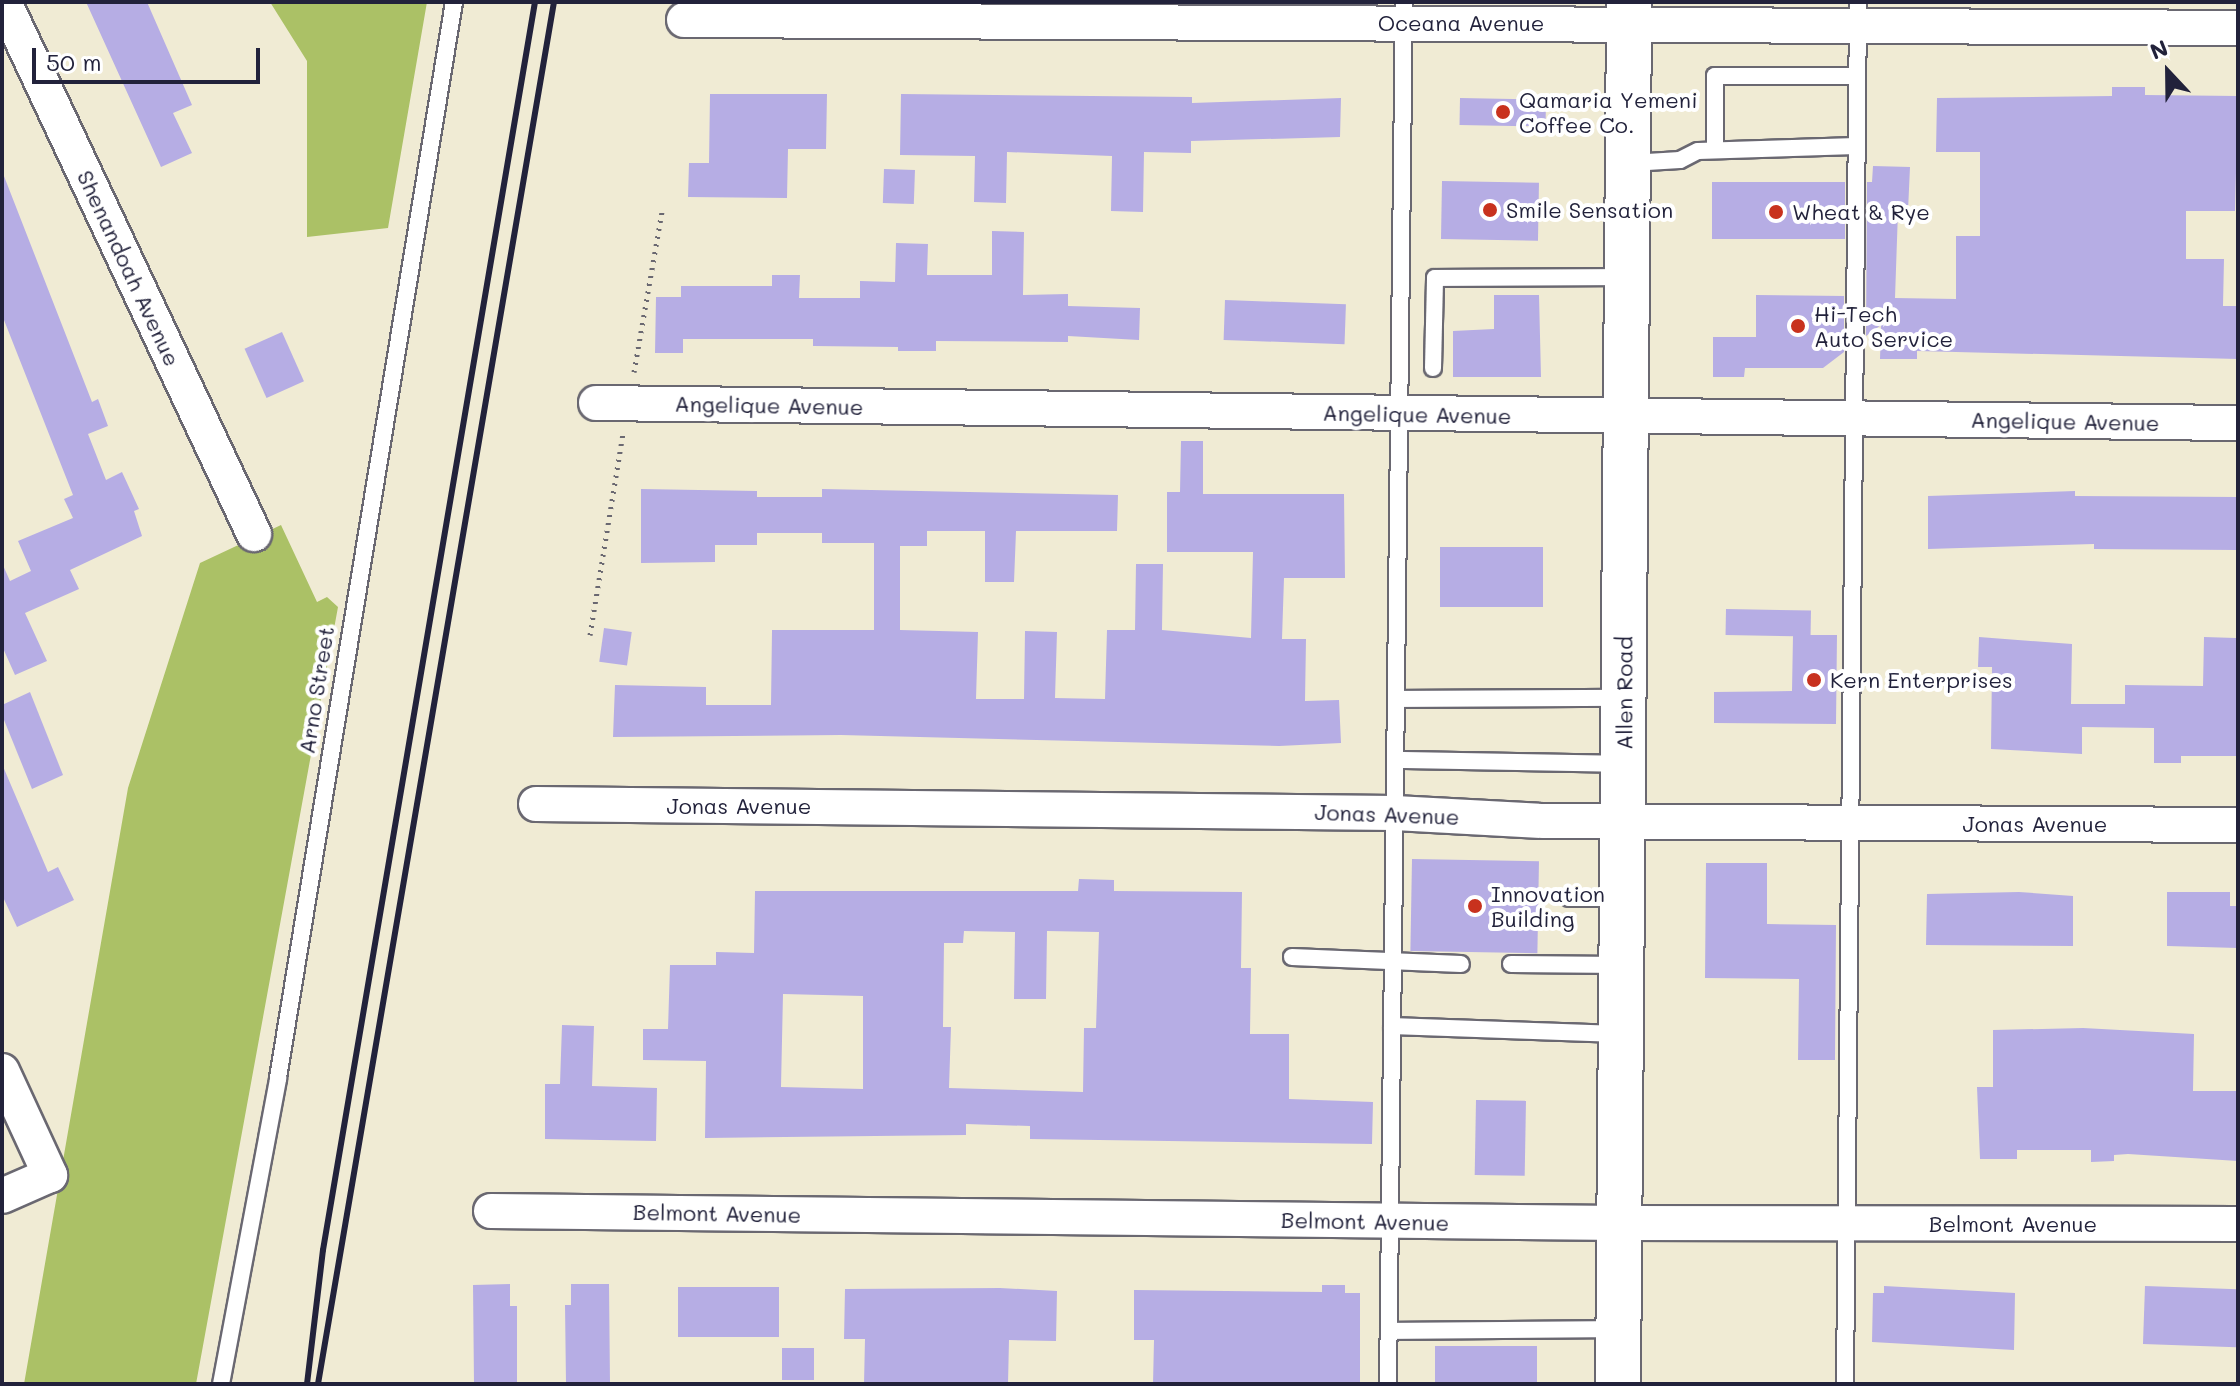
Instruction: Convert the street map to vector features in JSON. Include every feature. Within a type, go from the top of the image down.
[{"type":"main road","name":"Allen Road","points":[[1618,1384],[1629,13]]},
{"type":"street","name":"Shenandoah Avenue","points":[[4,2],[254,534]]},
{"type":"street","name":"Oceana Avenue","points":[[684,20],[1404,12],[1858,14],[2238,28]]},
{"type":"street","name":"Angelique Avenue","points":[[596,403],[2238,423]]},
{"type":"street","name":"Jonas Avenue","points":[[536,804],[1395,813],[1623,821],[2238,825]]},
{"type":"street","points":[[2,1071],[50,1175],[2,1196]]},
{"type":"street","name":"Belmont Avenue","points":[[491,1211],[1621,1223],[2238,1224]]},
{"type":"lane","name":"Arno Street","points":[[221,1384],[278,1078],[454,2]]},
{"type":"lane","points":[[1388,1384],[1398,760],[1404,12]]},
{"type":"lane","points":[[1845,1384],[1858,14]]},
{"type":"lane","points":[[1715,150],[1715,76],[1857,76]]},
{"type":"lane","points":[[1629,163],[1680,160],[1715,150],[1856,146]]},
{"type":"lane","points":[[1433,368],[1435,278],[1626,277]]},
{"type":"lane","points":[[1397,699],[1624,698]]},
{"type":"lane","points":[[1398,760],[1624,764]]},
{"type":"lane","points":[[1569,898],[1623,898]]},
{"type":"lane","points":[[1292,957],[1461,964]]},
{"type":"lane","points":[[1511,964],[1623,965]]},
{"type":"lane","points":[[1392,1026],[1622,1035]]},
{"type":"lane","points":[[1389,1331],[1618,1329]]},
{"type":"green space","points":[[270,2],[427,2],[388,228],[307,237],[307,61]]},
{"type":"green space","points":[[281,525],[317,602],[327,597],[338,607],[196,1384],[24,1384],[128,788],[200,563]]},
{"type":"building","points":[[86,2],[147,2],[192,105],[173,113],[192,153],[161,167]]},
{"type":"building","points":[[2112,87],[2145,87],[2145,95],[2238,96],[2235,211],[2186,211],[2186,259],[2224,259],[2223,306],[2238,306],[2238,359],[1917,351],[1917,359],[1880,359],[1881,325],[1866,336],[1867,182],[1872,182],[1873,166],[1910,167],[1908,211],[1898,211],[1895,298],[1956,299],[1956,236],[1980,236],[1980,152],[1936,152],[1937,98],[2112,96]]},
{"type":"building","points":[[710,94],[827,94],[826,149],[788,149],[787,198],[688,197],[689,163],[709,163]]},
{"type":"building","points":[[901,94],[1192,97],[1192,103],[1341,98],[1340,137],[1191,141],[1191,153],[1144,152],[1143,212],[1111,211],[1112,156],[1007,152],[1006,203],[974,202],[975,156],[900,155]]},
{"type":"building","name":"Qamaria Yemeni Coffee Co.","points":[[1460,98],[1546,100],[1546,126],[1460,125]]},
{"type":"building","points":[[884,169],[915,170],[914,204],[883,203]]},
{"type":"building","points":[[2,171],[92,402],[98,399],[108,426],[88,434],[106,480],[122,472],[139,509],[134,511],[142,536],[70,570],[79,589],[25,613],[47,661],[15,675],[2,646],[2,563],[10,581],[31,571],[18,541],[73,518],[64,499],[73,495],[2,315]]},
{"type":"building","name":"Smile Sensation","points":[[1442,181],[1539,183],[1538,241],[1441,239]]},
{"type":"building","name":"Wheat & Rye","points":[[1712,182],[1845,182],[1845,239],[1712,239]]},
{"type":"building","points":[[992,231],[1024,232],[1023,295],[1068,294],[1068,306],[1140,308],[1139,340],[1068,336],[1068,342],[936,341],[936,351],[898,351],[898,347],[813,346],[813,339],[683,339],[683,353],[655,353],[656,297],[681,297],[681,286],[772,286],[772,275],[800,275],[799,298],[860,298],[860,281],[895,282],[896,243],[928,244],[927,275],[992,275]]},
{"type":"building","points":[[1494,295],[1539,295],[1541,377],[1453,377],[1453,331],[1494,329]]},
{"type":"building","name":"Hi-Tech Auto Service","points":[[1756,295],[1844,296],[1844,352],[1823,368],[1745,368],[1744,377],[1713,377],[1713,337],[1756,337]]},
{"type":"building","points":[[1225,300],[1346,304],[1345,344],[1224,340]]},
{"type":"building","points":[[282,332],[304,381],[267,398],[245,349]]},
{"type":"building","points":[[1181,441],[1203,441],[1203,494],[1344,494],[1345,578],[1284,578],[1282,639],[1306,639],[1305,701],[1339,700],[1341,743],[1279,746],[841,735],[613,737],[615,685],[706,687],[706,705],[771,705],[772,630],[874,630],[874,543],[822,543],[822,533],[757,533],[757,545],[715,545],[715,562],[641,563],[641,489],[757,491],[757,497],[822,497],[822,489],[1118,495],[1117,531],[1016,531],[1014,582],[985,582],[985,531],[927,531],[927,546],[900,546],[900,630],[978,632],[976,699],[1024,699],[1025,631],[1057,632],[1055,698],[1105,699],[1107,630],[1135,630],[1136,564],[1163,564],[1162,630],[1251,638],[1253,552],[1167,552],[1167,492],[1180,492]]},
{"type":"building","points":[[2075,491],[2075,496],[2238,497],[2238,550],[2094,549],[2094,544],[1928,549],[1928,496]]},
{"type":"building","points":[[1440,547],[1543,547],[1543,607],[1440,607]]},
{"type":"building","points":[[1726,609],[1811,610],[1811,636],[1726,635]]},
{"type":"building","points":[[604,628],[632,632],[627,666],[599,662]]},
{"type":"building","name":"Kern Enterprises","points":[[1793,635],[1837,635],[1836,724],[1714,723],[1714,692],[1792,691]]},
{"type":"building","points":[[1979,637],[2072,644],[2071,704],[2125,704],[2125,685],[2203,686],[2204,637],[2236,638],[2238,756],[2181,756],[2181,763],[2154,763],[2154,728],[2082,727],[2082,754],[1991,749],[1992,667],[1978,667]]},
{"type":"building","points":[[30,692],[63,775],[32,789],[2,715],[2,705]]},
{"type":"building","points":[[2,764],[48,872],[58,867],[74,900],[17,927],[2,895]]},
{"type":"building","name":"Innovation Building","points":[[1412,859],[1539,861],[1537,953],[1410,951]]},
{"type":"building","points":[[1706,863],[1767,863],[1767,924],[1836,925],[1835,1060],[1798,1060],[1799,979],[1705,978]]},
{"type":"building","points":[[1079,879],[1114,880],[1114,891],[1242,892],[1241,968],[1251,968],[1250,1034],[1289,1034],[1289,1099],[1373,1102],[1372,1144],[1030,1139],[1030,1126],[966,1124],[966,1135],[705,1138],[706,1061],[643,1060],[643,1029],[668,1029],[670,965],[716,965],[716,952],[754,953],[755,891],[1078,891]],"holes":[[[964,931],[1015,932],[1014,999],[1046,999],[1047,931],[1099,932],[1096,1028],[1084,1028],[1083,1092],[949,1088],[951,1027],[943,1027],[944,943],[963,943]],[[783,994],[863,996],[863,1089],[781,1087]]]},
{"type":"building","points":[[2019,892],[2073,896],[2073,946],[1926,945],[1927,894]]},
{"type":"building","points":[[2167,892],[2230,892],[2230,906],[2238,906],[2238,948],[2167,946]]},
{"type":"building","points":[[562,1025],[594,1026],[592,1086],[657,1088],[656,1141],[545,1139],[545,1084],[560,1084]]},
{"type":"building","points":[[2083,1028],[2194,1034],[2193,1091],[2238,1091],[2238,1161],[2128,1154],[2114,1155],[2114,1161],[2091,1162],[2091,1150],[2017,1150],[2017,1159],[1980,1159],[1977,1087],[1993,1087],[1993,1030]]},
{"type":"building","points":[[1476,1100],[1526,1101],[1525,1176],[1475,1175]]},
{"type":"building","points":[[510,1284],[510,1306],[517,1306],[517,1384],[474,1384],[473,1285]]},
{"type":"building","points":[[571,1284],[609,1284],[610,1384],[566,1384],[565,1305],[571,1305]]},
{"type":"building","points":[[1322,1285],[1345,1285],[1345,1293],[1360,1293],[1360,1384],[1153,1384],[1154,1340],[1134,1340],[1134,1290],[1322,1292]]},
{"type":"building","points":[[1884,1286],[2015,1293],[2014,1350],[1872,1342],[1873,1293],[1884,1293]]},
{"type":"building","points":[[2145,1286],[2238,1289],[2236,1347],[2143,1344]]},
{"type":"building","points":[[678,1287],[779,1287],[779,1337],[678,1337]]},
{"type":"building","points":[[1000,1288],[1057,1291],[1056,1341],[1009,1340],[1008,1384],[864,1384],[865,1339],[844,1339],[845,1289]]},
{"type":"building","points":[[1435,1346],[1537,1346],[1537,1384],[1435,1384]]},
{"type":"building","points":[[782,1348],[814,1348],[814,1380],[782,1380]]},
{"type":"railway","points":[[307,1384],[323,1250],[535,2]]},
{"type":"railway","points":[[318,1384],[554,2]]},
{"type":"place","name":"Qamaria Yemeni Coffee Co.","points":[[1503,112]]},
{"type":"place","name":"Smile Sensation","points":[[1490,210]]},
{"type":"place","name":"Wheat & Rye","points":[[1776,212]]},
{"type":"place","name":"Hi-Tech Auto Service","points":[[1798,326]]},
{"type":"place","name":"Kern Enterprises","points":[[1814,680]]},
{"type":"place","name":"Innovation Building","points":[[1475,906]]}]
